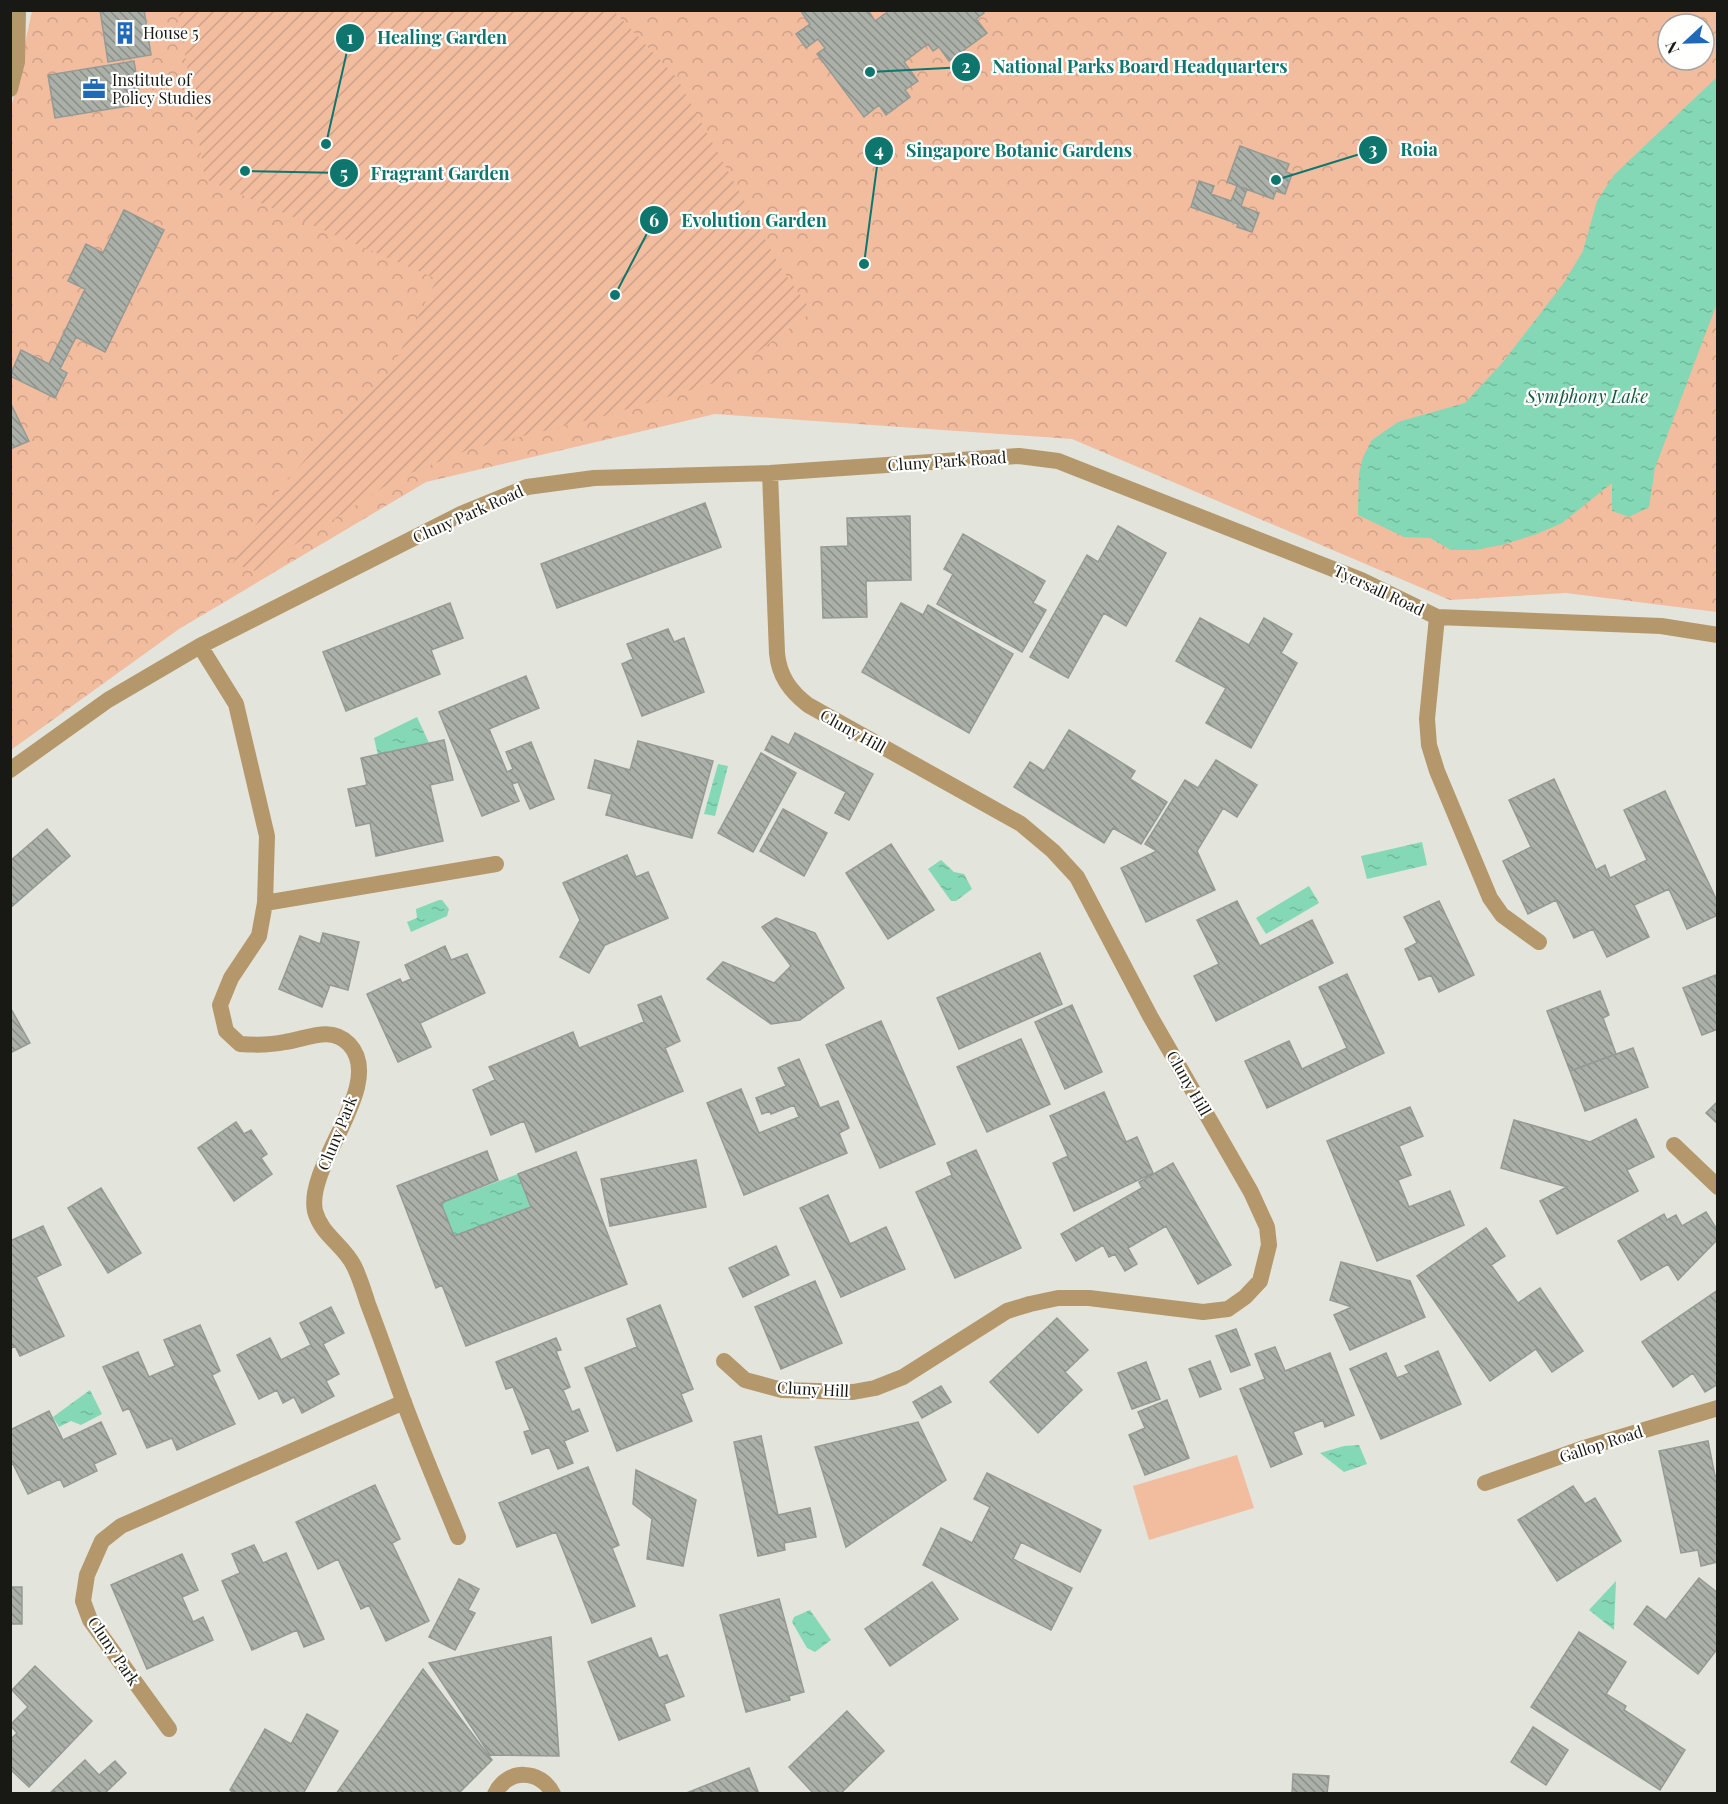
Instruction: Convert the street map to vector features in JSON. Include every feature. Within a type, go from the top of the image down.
[{"type":"street","points":[[10,89],[17,62],[18,10]]},
{"type":"street","name":"Cluny Park Road","points":[[10,771],[108,700],[200,646],[461,514],[527,487],[594,478],[770,473],[1019,456],[1058,461]]},
{"type":"street","name":"Tyersall Road","points":[[1058,461],[1361,580],[1437,617],[1661,626],[1718,635]]},
{"type":"street","name":"Cluny Hill","points":[[724,1361],[745,1380],[782,1390],[854,1392],[875,1388],[903,1377],[1007,1311],[1030,1304],[1058,1298],[1089,1298],[1203,1312],[1228,1309],[1245,1298],[1260,1281],[1269,1245],[1267,1227],[1251,1191],[1150,1016],[1077,878],[1053,851],[1021,824],[808,705],[789,687],[778,669],[770,473]]},
{"type":"street","points":[[1437,617],[1427,719],[1429,745],[1437,771],[1490,898],[1502,915],[1539,942]]},
{"type":"street","name":"Cluny Park","points":[[200,646],[236,704],[267,836],[264,903],[259,936],[231,978],[220,1005],[222,1022],[226,1031],[240,1044],[285,1042],[320,1034],[339,1036],[354,1052],[358,1073],[354,1096],[319,1177],[314,1209],[320,1225],[354,1264],[404,1402],[458,1537]]},
{"type":"street","points":[[264,903],[496,864]]},
{"type":"street","points":[[1674,1145],[1718,1187]]},
{"type":"street","name":"Cluny Park","points":[[169,1729],[90,1620],[84,1601],[87,1575],[102,1541],[121,1526],[404,1402]]},
{"type":"street","name":"Gallop Road","points":[[1485,1483],[1581,1449],[1718,1408]]},
{"type":"street","points":[[495,1794],[506,1780],[526,1774],[540,1778],[550,1786],[553,1794]]},
{"type":"green space","points":[[32,11],[1717,11],[1717,612],[1566,593],[1450,600],[1072,439],[715,414],[426,482],[179,629],[11,750],[10,113]]},
{"type":"green space","points":[[178,11],[614,11],[677,78],[781,268],[812,312],[717,382],[604,416],[470,449],[396,479],[254,571],[233,563],[271,500],[325,436],[390,372],[437,279],[205,179]]},
{"type":"green space","points":[[1237,1455],[1254,1508],[1149,1540],[1133,1486]]},
{"type":"water","name":"Symphony Lake","points":[[1717,77],[1717,303],[1655,468],[1649,507],[1629,517],[1612,511],[1612,483],[1562,523],[1502,545],[1474,550],[1451,550],[1430,538],[1404,537],[1358,515],[1359,473],[1363,457],[1372,440],[1398,422],[1465,403],[1503,362],[1563,284],[1583,251],[1597,201],[1614,175]]},
{"type":"water","points":[[417,717],[429,743],[378,755],[374,738]]},
{"type":"water","points":[[718,764],[728,766],[715,816],[704,814]]},
{"type":"water","points":[[1422,842],[1427,865],[1367,879],[1361,856]]},
{"type":"water","points":[[941,860],[954,872],[964,874],[972,889],[956,901],[951,901],[928,869]]},
{"type":"water","points":[[1309,886],[1319,903],[1266,934],[1256,918]]},
{"type":"water","points":[[442,900],[449,909],[447,916],[411,932],[407,922],[417,918],[416,909]]},
{"type":"water","points":[[518,1174],[531,1207],[454,1236],[441,1203]]},
{"type":"water","points":[[90,1390],[102,1414],[81,1425],[71,1421],[59,1427],[53,1417]]},
{"type":"water","points":[[1359,1445],[1367,1464],[1344,1472],[1320,1453],[1344,1446]]},
{"type":"water","points":[[1616,1581],[1614,1630],[1589,1610]]},
{"type":"water","points":[[810,1610],[831,1640],[815,1652],[807,1648],[792,1622],[794,1617]]},
{"type":"building","name":"House 5","points":[[100,10],[144,10],[151,55],[108,62]]},
{"type":"building","points":[[800,10],[868,10],[875,21],[890,10],[982,10],[984,13],[976,19],[987,33],[949,61],[939,47],[933,51],[928,44],[904,62],[918,81],[905,90],[910,97],[886,115],[879,105],[864,117],[817,54],[825,48],[818,39],[806,48],[796,34],[810,24]]},
{"type":"building","name":"Institute of Policy Studies","points":[[134,61],[141,104],[55,118],[48,75]]},
{"type":"building","points":[[1240,146],[1289,164],[1286,172],[1292,174],[1285,194],[1276,191],[1273,199],[1227,182]]},
{"type":"building","points":[[1199,181],[1214,186],[1211,194],[1231,201],[1237,186],[1247,189],[1241,206],[1259,213],[1252,232],[1237,227],[1238,224],[1191,207]]},
{"type":"building","points":[[124,210],[164,230],[105,352],[76,337],[60,369],[67,373],[55,398],[10,376],[21,350],[49,364],[85,289],[68,281],[86,244],[103,253]]},
{"type":"building","points":[[10,402],[29,441],[10,449]]},
{"type":"building","points":[[705,503],[721,547],[557,608],[541,564]]},
{"type":"building","points":[[910,516],[911,580],[866,581],[867,617],[823,618],[821,547],[848,546],[847,518]]},
{"type":"building","points":[[1118,526],[1166,553],[1126,626],[1104,613],[1068,678],[1030,657],[1087,555],[1098,562]]},
{"type":"building","points":[[963,534],[1045,581],[1033,603],[1046,610],[1022,652],[937,604],[953,574],[944,569]]},
{"type":"building","points":[[450,603],[463,638],[431,650],[440,674],[346,711],[323,652]]},
{"type":"building","points":[[901,603],[923,615],[928,605],[1013,654],[969,733],[862,672]]},
{"type":"building","points":[[1200,618],[1249,645],[1264,618],[1292,634],[1281,653],[1297,663],[1251,748],[1206,723],[1226,688],[1176,661]]},
{"type":"building","points":[[668,629],[674,642],[684,638],[704,692],[642,716],[622,664],[633,659],[627,644]]},
{"type":"building","points":[[526,676],[539,708],[489,729],[507,772],[513,769],[506,752],[531,742],[554,799],[530,809],[518,782],[512,784],[519,801],[482,816],[439,712]]},
{"type":"building","points":[[1069,730],[1135,771],[1130,779],[1167,802],[1141,844],[1113,828],[1104,843],[1014,787],[1030,762],[1044,771]]},
{"type":"building","points":[[795,733],[873,774],[849,820],[835,813],[846,792],[765,750],[772,736],[789,745]]},
{"type":"building","points":[[444,740],[453,780],[430,785],[443,841],[376,856],[370,823],[356,826],[348,789],[367,785],[361,758]]},
{"type":"building","points":[[638,741],[713,761],[692,838],[606,815],[612,794],[588,788],[595,760],[630,770]]},
{"type":"building","points":[[761,753],[796,773],[753,852],[718,833]]},
{"type":"building","points":[[1216,760],[1257,785],[1237,817],[1223,808],[1197,851],[1215,890],[1146,922],[1121,868],[1157,851],[1145,844],[1185,780],[1198,788]]},
{"type":"building","points":[[1554,779],[1596,870],[1605,865],[1610,878],[1647,860],[1624,810],[1665,791],[1718,903],[1718,915],[1687,929],[1669,889],[1634,905],[1649,937],[1607,957],[1593,929],[1574,938],[1556,900],[1528,914],[1503,861],[1531,847],[1509,800]]},
{"type":"building","points":[[783,809],[827,833],[804,876],[760,851]]},
{"type":"building","points":[[47,829],[70,856],[10,908],[10,861]]},
{"type":"building","points":[[891,844],[934,910],[888,939],[846,873]]},
{"type":"building","points":[[627,855],[636,877],[648,872],[668,918],[605,945],[589,973],[560,957],[580,920],[563,883]]},
{"type":"building","points":[[1237,901],[1260,946],[1312,920],[1333,963],[1216,1021],[1194,976],[1219,964],[1197,920]]},
{"type":"building","points":[[1439,901],[1474,975],[1439,992],[1431,975],[1419,980],[1405,949],[1417,943],[1404,917]]},
{"type":"building","points":[[776,918],[815,933],[844,988],[800,1020],[771,1024],[707,979],[723,962],[774,983],[791,966],[762,927]]},
{"type":"building","points":[[323,933],[359,942],[348,990],[330,985],[322,1007],[279,989],[300,936],[320,944]]},
{"type":"building","points":[[445,946],[451,960],[467,954],[485,993],[420,1023],[431,1047],[398,1062],[367,994],[400,979],[402,983],[411,979],[405,965]]},
{"type":"building","points":[[1040,953],[1062,1004],[959,1049],[937,998]]},
{"type":"building","points":[[1347,974],[1384,1053],[1267,1108],[1245,1061],[1289,1041],[1302,1069],[1347,1048],[1319,987]]},
{"type":"building","points":[[1718,974],[1718,1029],[1702,1035],[1683,988]]},
{"type":"building","points":[[1600,991],[1609,1015],[1603,1018],[1616,1054],[1570,1071],[1547,1011]]},
{"type":"building","points":[[661,996],[680,1041],[665,1048],[683,1091],[536,1152],[524,1121],[491,1135],[473,1090],[495,1080],[489,1067],[573,1032],[579,1048],[644,1022],[638,1005]]},
{"type":"building","points":[[1072,1005],[1102,1072],[1065,1089],[1035,1022]]},
{"type":"building","points":[[10,1007],[30,1043],[10,1053]]},
{"type":"building","points":[[881,1021],[935,1144],[880,1168],[826,1045]]},
{"type":"building","points":[[1021,1039],[1050,1104],[987,1132],[957,1067]]},
{"type":"building","points":[[1633,1048],[1648,1087],[1585,1111],[1570,1071]]},
{"type":"building","points":[[799,1059],[820,1108],[838,1101],[849,1128],[839,1133],[847,1153],[744,1195],[707,1103],[741,1089],[759,1133],[799,1117],[794,1105],[771,1114],[770,1111],[762,1114],[756,1098],[786,1086],[778,1068]]},
{"type":"building","points":[[1104,1092],[1126,1142],[1137,1137],[1153,1173],[1074,1211],[1053,1163],[1068,1156],[1050,1116]]},
{"type":"building","points":[[1718,1101],[1718,1124],[1706,1113]]},
{"type":"building","points":[[1410,1107],[1423,1136],[1399,1146],[1411,1175],[1398,1180],[1409,1207],[1450,1191],[1464,1225],[1377,1261],[1327,1141]]},
{"type":"building","points":[[1636,1119],[1654,1157],[1627,1170],[1638,1191],[1557,1234],[1540,1201],[1567,1187],[1501,1168],[1514,1120],[1590,1142]]},
{"type":"building","points":[[236,1122],[244,1134],[251,1130],[267,1154],[261,1158],[272,1174],[234,1201],[198,1148]]},
{"type":"building","points":[[976,1150],[1021,1248],[955,1278],[916,1192],[952,1175],[947,1163]]},
{"type":"building","points":[[487,1151],[498,1180],[441,1203],[454,1236],[531,1207],[518,1174],[576,1152],[627,1284],[466,1346],[442,1285],[436,1288],[397,1186]]},
{"type":"building","points":[[696,1160],[706,1207],[610,1226],[601,1179]]},
{"type":"building","points":[[1173,1163],[1231,1265],[1198,1284],[1166,1226],[1128,1248],[1137,1264],[1125,1271],[1115,1254],[1109,1257],[1103,1245],[1076,1261],[1061,1234],[1142,1188],[1139,1182]]},
{"type":"building","points":[[101,1188],[141,1253],[108,1273],[68,1208]]},
{"type":"building","points":[[828,1195],[850,1244],[886,1227],[905,1269],[841,1297],[800,1208]]},
{"type":"building","points":[[1706,1212],[1718,1231],[1718,1239],[1678,1280],[1668,1264],[1641,1280],[1618,1241],[1664,1214],[1667,1220],[1676,1215],[1682,1226]]},
{"type":"building","points":[[43,1226],[61,1265],[36,1277],[64,1336],[20,1356],[15,1346],[10,1349],[10,1241]]},
{"type":"building","points":[[1486,1228],[1505,1256],[1491,1265],[1518,1303],[1540,1288],[1583,1351],[1552,1372],[1536,1349],[1490,1381],[1417,1276]]},
{"type":"building","points":[[776,1246],[789,1275],[743,1297],[729,1268]]},
{"type":"building","points":[[1341,1262],[1410,1281],[1425,1317],[1350,1350],[1334,1315],[1352,1307],[1330,1300]]},
{"type":"building","points":[[815,1281],[842,1343],[781,1369],[755,1307]]},
{"type":"building","points":[[1718,1290],[1718,1384],[1705,1392],[1693,1373],[1673,1387],[1642,1342]]},
{"type":"building","points":[[660,1305],[693,1389],[681,1394],[692,1421],[617,1451],[585,1368],[637,1347],[627,1319]]},
{"type":"building","points":[[331,1307],[344,1333],[323,1344],[339,1374],[326,1381],[334,1396],[302,1413],[294,1397],[283,1403],[277,1390],[259,1399],[237,1355],[270,1338],[281,1360],[311,1345],[300,1323]]},
{"type":"building","points":[[1057,1318],[1088,1350],[1065,1372],[1082,1390],[1038,1433],[990,1382]]},
{"type":"building","points":[[200,1325],[220,1371],[212,1375],[235,1424],[177,1450],[172,1438],[147,1448],[129,1408],[123,1411],[103,1367],[138,1352],[149,1377],[175,1366],[164,1340]]},
{"type":"building","points":[[1236,1329],[1250,1365],[1231,1372],[1216,1336]]},
{"type":"building","points":[[556,1338],[561,1350],[556,1351],[570,1387],[563,1390],[572,1412],[579,1409],[588,1431],[564,1441],[573,1463],[558,1469],[549,1447],[532,1454],[524,1432],[530,1430],[513,1387],[506,1389],[496,1362]]},
{"type":"building","points":[[1275,1347],[1285,1371],[1330,1353],[1354,1415],[1325,1427],[1323,1420],[1293,1432],[1302,1454],[1271,1467],[1240,1389],[1265,1379],[1255,1354]]},
{"type":"building","points":[[1438,1351],[1461,1404],[1381,1439],[1350,1369],[1386,1353],[1397,1378],[1409,1373],[1405,1366]]},
{"type":"building","points":[[1210,1361],[1221,1389],[1200,1397],[1189,1369]]},
{"type":"building","points":[[1146,1362],[1160,1399],[1132,1409],[1118,1373]]},
{"type":"building","points":[[941,1386],[951,1402],[922,1418],[913,1402]]},
{"type":"building","points":[[1167,1400],[1189,1458],[1145,1475],[1129,1435],[1145,1428],[1138,1412]]},
{"type":"building","points":[[49,1411],[63,1440],[101,1422],[116,1454],[94,1464],[97,1471],[64,1487],[60,1479],[28,1494],[13,1464],[10,1465],[10,1430]]},
{"type":"building","points":[[918,1422],[946,1480],[846,1547],[815,1447]]},
{"type":"building","points":[[761,1436],[778,1515],[810,1508],[816,1537],[784,1543],[785,1550],[758,1556],[734,1442]]},
{"type":"building","points":[[1708,1441],[1715,1476],[1718,1475],[1718,1562],[1701,1566],[1698,1550],[1681,1553],[1659,1451]]},
{"type":"building","points":[[588,1467],[619,1545],[612,1548],[635,1606],[592,1623],[556,1532],[517,1547],[499,1503]]},
{"type":"building","points":[[636,1470],[696,1500],[683,1566],[647,1559],[652,1519],[633,1504]]},
{"type":"building","points":[[987,1473],[1101,1530],[1080,1572],[1021,1542],[1013,1559],[1072,1588],[1051,1630],[923,1565],[941,1528],[972,1543],[990,1507],[974,1499]]},
{"type":"building","points":[[375,1485],[400,1539],[392,1543],[429,1621],[386,1641],[369,1605],[361,1609],[338,1559],[318,1569],[296,1522]]},
{"type":"building","points":[[1573,1486],[1585,1504],[1595,1498],[1621,1541],[1557,1581],[1518,1520]]},
{"type":"building","points":[[254,1545],[263,1563],[286,1553],[324,1639],[304,1647],[297,1630],[252,1650],[222,1581],[240,1573],[232,1554]]},
{"type":"building","points":[[182,1554],[198,1590],[182,1597],[193,1622],[203,1617],[213,1640],[147,1669],[111,1585]]},
{"type":"building","points":[[1699,1578],[1718,1593],[1718,1648],[1698,1674],[1634,1624],[1647,1606],[1666,1620]]},
{"type":"building","points":[[459,1579],[479,1589],[468,1610],[475,1613],[455,1650],[429,1637]]},
{"type":"building","points":[[932,1582],[958,1619],[890,1666],[865,1629]]},
{"type":"building","points":[[10,1587],[22,1587],[22,1624],[10,1624]]},
{"type":"building","points":[[779,1599],[804,1692],[789,1696],[790,1700],[746,1712],[720,1615]]},
{"type":"building","points":[[1579,1632],[1626,1662],[1606,1694],[1626,1706],[1624,1710],[1685,1750],[1660,1790],[1531,1707]]},
{"type":"building","points":[[551,1637],[559,1756],[490,1755],[429,1663]]},
{"type":"building","points":[[651,1638],[659,1658],[667,1655],[684,1696],[664,1704],[670,1720],[619,1740],[588,1662]]},
{"type":"building","points":[[35,1666],[92,1721],[29,1787],[10,1769],[10,1740],[17,1733],[10,1725],[28,1707],[12,1690]]},
{"type":"building","points":[[423,1669],[492,1760],[458,1794],[336,1794]]},
{"type":"building","points":[[847,1711],[884,1751],[840,1794],[814,1794],[789,1767]]},
{"type":"building","points":[[307,1714],[338,1731],[303,1794],[235,1794],[230,1790],[265,1729],[291,1744]]},
{"type":"building","points":[[1533,1727],[1568,1750],[1546,1785],[1511,1762]]},
{"type":"building","points":[[85,1760],[99,1775],[115,1761],[126,1773],[104,1794],[49,1794]]},
{"type":"building","points":[[749,1768],[759,1794],[684,1794]]},
{"type":"building","points":[[1293,1774],[1329,1776],[1327,1794],[1292,1794]]},
{"type":"place","name":"House 5","points":[[125,33]]},
{"type":"place","name":"National Parks Board Headquarters","points":[[870,72]]},
{"type":"place","name":"Institute of Policy Studies","points":[[94,89]]},
{"type":"place","name":"Healing Garden","points":[[326,144]]},
{"type":"place","name":"Fragrant Garden","points":[[245,171]]},
{"type":"place","name":"Roia","points":[[1276,180]]},
{"type":"place","name":"Singapore Botanic Gardens","points":[[864,264]]},
{"type":"place","name":"Evolution Garden","points":[[615,295]]}]
